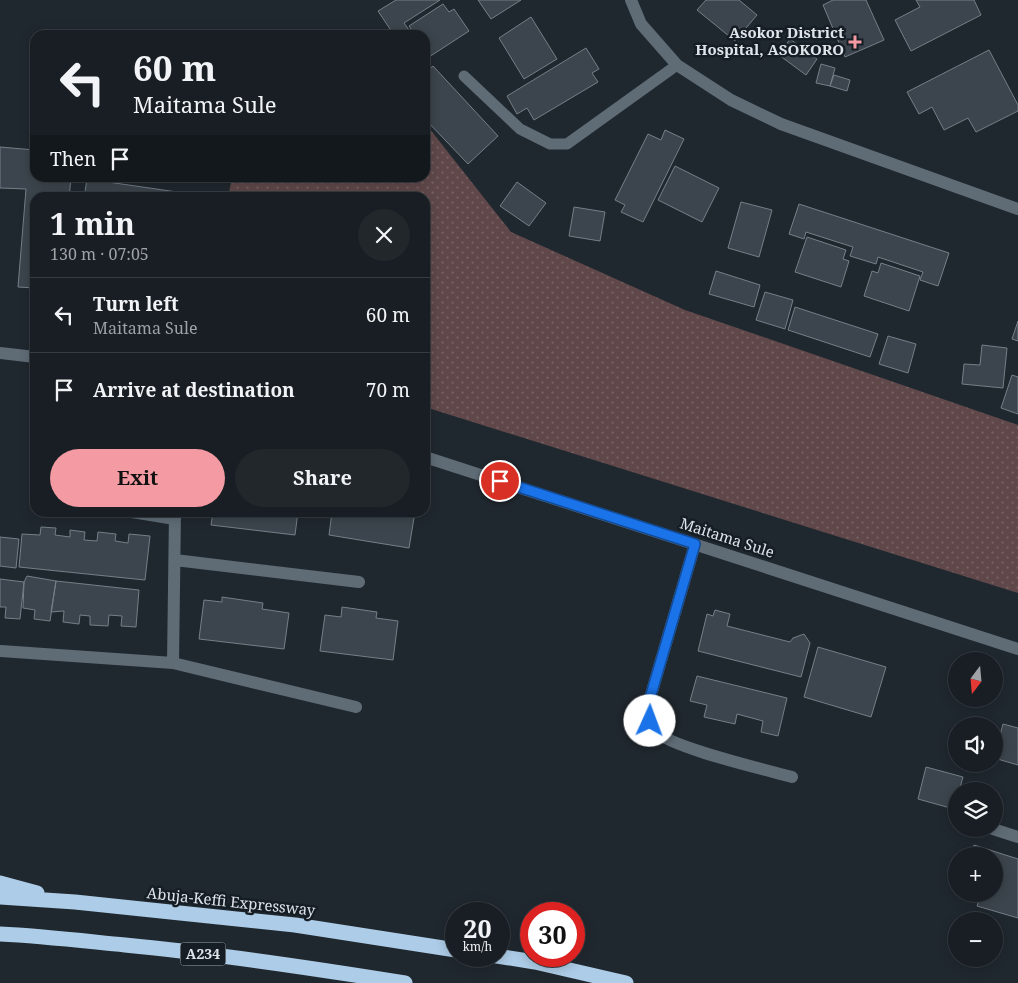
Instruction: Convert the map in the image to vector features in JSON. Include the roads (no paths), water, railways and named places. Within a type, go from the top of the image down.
[{"type":"highway","points":[[0,883],[75,902]]},
{"type":"highway","name":"Abuja-Keffi Expressway","points":[[0,897],[75,902],[294,926],[445,948]]},
{"type":"highway","name":"A234","points":[[0,934],[37,936],[274,962],[405,983]]},
{"type":"highway","points":[[510,958],[626,983]]},
{"type":"street","points":[[631,0],[641,24],[677,65],[730,100],[781,124],[1018,209]]},
{"type":"street","points":[[0,353],[30,356]]},
{"type":"street","name":"Maitama Sule","points":[[430,459],[1018,649]]},
{"type":"street","points":[[173,663],[175,517]]},
{"type":"street","points":[[695,544],[648,705],[650,721],[656,732],[681,745],[792,777]]},
{"type":"street","points":[[175,560],[359,582]]},
{"type":"street","points":[[2,652],[173,663],[356,707]]},
{"type":"street","points":[[1003,832],[1018,837]]},
{"type":"lane","points":[[464,76],[520,130],[550,144],[567,144],[677,65]]},
{"type":"place","name":"Asokor District Hospital, ASOKORO","points":[[855,42]]}]
